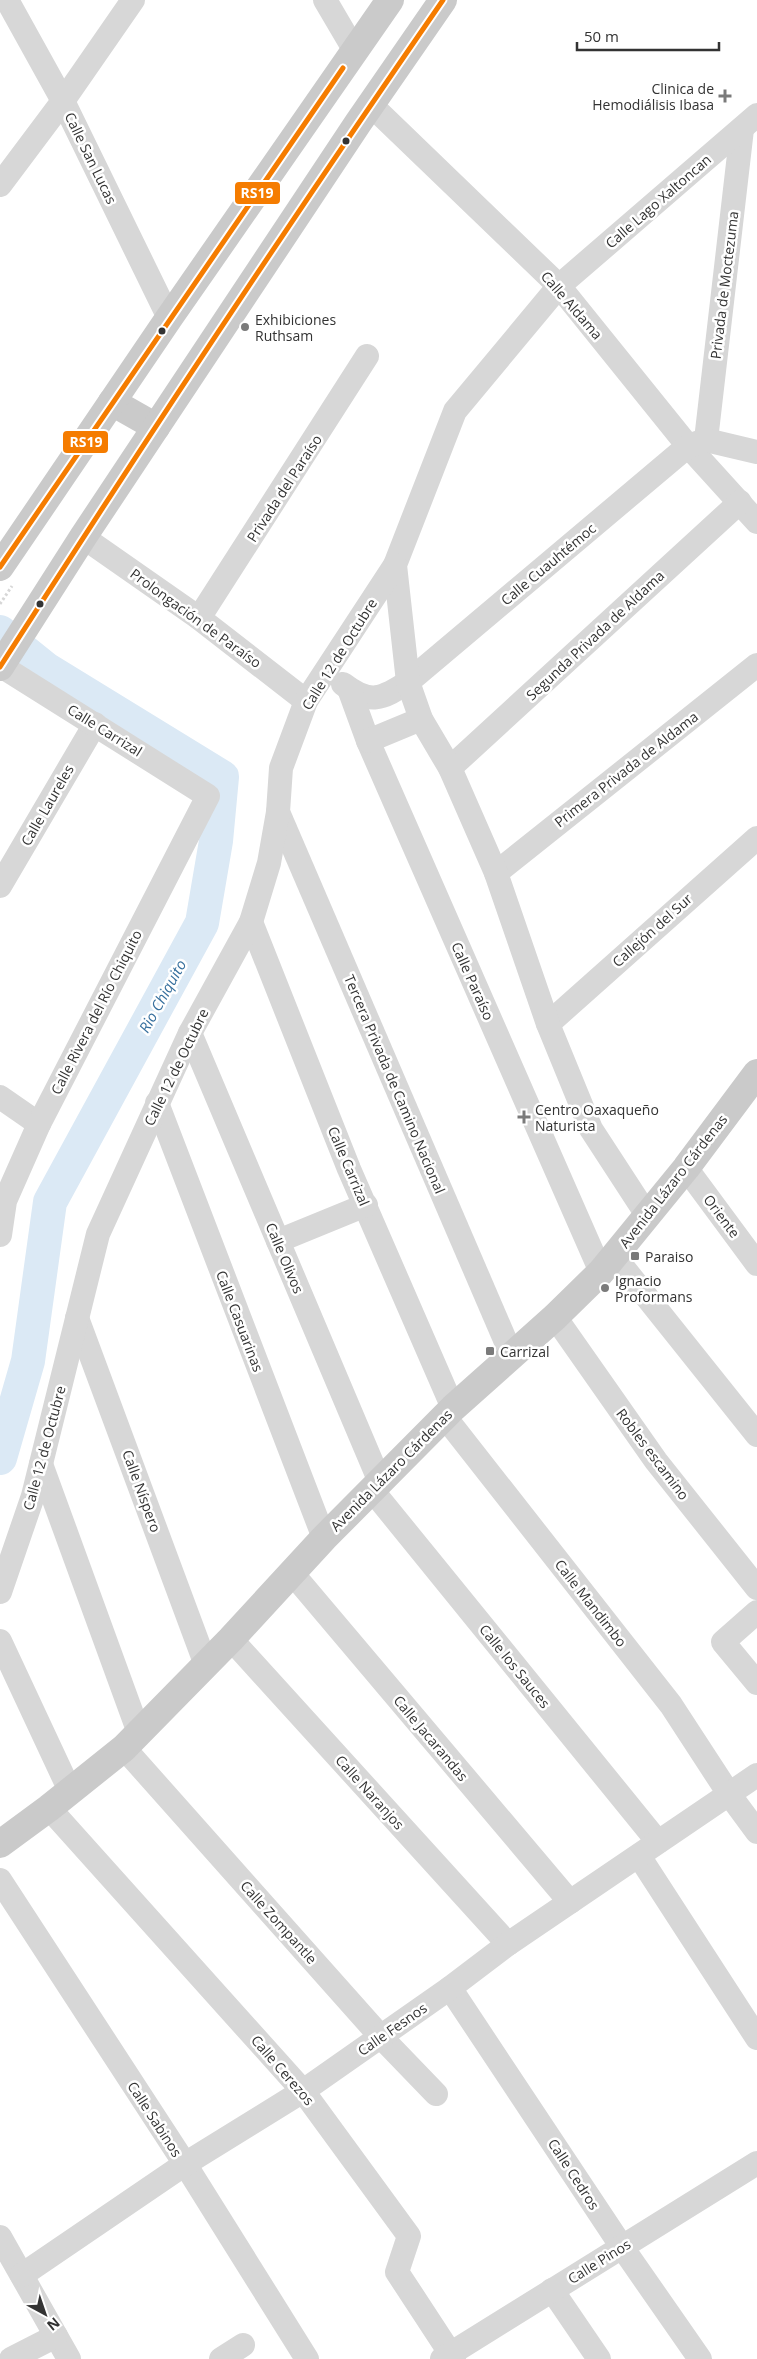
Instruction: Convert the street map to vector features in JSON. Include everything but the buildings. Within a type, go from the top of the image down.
[{"type":"main road","points":[[0,567],[169,318],[390,0]]},
{"type":"main road","points":[[2,663],[29,625],[84,537],[370,104],[443,0]]},
{"type":"main road","points":[[112,402],[156,427]]},
{"type":"main road","name":"Avenida Lázaro Cárdenas","points":[[0,1844],[50,1808],[131,1741],[231,1639],[324,1538],[449,1413],[555,1317],[608,1264],[686,1168],[757,1073]]},
{"type":"street","name":"Calle San Lucas","points":[[7,0],[63,101],[169,318]]},
{"type":"street","points":[[0,185],[63,101],[133,0]]},
{"type":"street","points":[[326,0],[355,51]]},
{"type":"street","name":"Calle Aldama","points":[[370,104],[559,286],[697,443],[757,522]]},
{"type":"street","name":"Calle Lago Xaltoncan","points":[[559,286],[750,122]]},
{"type":"street","name":"Privada de Moctezuma","points":[[697,443],[750,122]]},
{"type":"street","name":"Calle 12 de Octubre","points":[[0,1592],[33,1496],[98,1234],[190,1033],[251,922],[269,863],[278,812],[281,768],[306,701],[327,672],[395,565],[455,411],[559,286]]},
{"type":"street","name":"Privada del Paraíso","points":[[199,618],[367,356]]},
{"type":"street","points":[[697,443],[757,452]]},
{"type":"street","name":"Calle Cuauhtémoc","points":[[327,672],[349,689],[364,697],[377,698],[391,693],[408,682],[697,443]]},
{"type":"street","name":"Segunda Privada de Aldama","points":[[450,768],[740,502]]},
{"type":"street","name":"Prolongación de Paraíso","points":[[84,537],[199,618],[306,701]]},
{"type":"street","name":"Calle 12 de Octubre","points":[[395,565],[408,682],[421,719],[450,768],[496,873],[548,1024],[591,1129],[647,1216]]},
{"type":"street","name":"Calle Carrizal","points":[[2,663],[208,796]]},
{"type":"street","name":"Primera Privada de Aldama","points":[[496,873],[757,665]]},
{"type":"street","name":"Calle Paraíso","points":[[349,689],[368,741],[608,1264],[757,1435]]},
{"type":"street","points":[[368,741],[421,719]]},
{"type":"street","name":"Calle Laureles","points":[[0,886],[95,724]]},
{"type":"street","name":"Calle Rivera del Río Chiquito","points":[[0,1235],[6,1201],[38,1124],[208,796]]},
{"type":"street","name":"Tercera Privada de Camino Nacional","points":[[278,812],[512,1356]]},
{"type":"street","name":"Callejón del Sur","points":[[548,1024],[757,838]]},
{"type":"street","name":"Calle Carrizal","points":[[251,922],[449,1413]]},
{"type":"street","name":"Calle Olivos","points":[[190,1033],[278,1241],[376,1486]]},
{"type":"street","points":[[0,1097],[38,1124]]},
{"type":"street","name":"Calle Casuarinas","points":[[157,1103],[324,1538]]},
{"type":"street","name":"Oriente","points":[[686,1168],[757,1264]]},
{"type":"street","points":[[278,1241],[366,1205]]},
{"type":"street","name":"Robles escamino","points":[[555,1317],[656,1461],[757,1588]]},
{"type":"street","name":"Calle Níspero","points":[[77,1318],[206,1665]]},
{"type":"street","name":"Calle Mandimbo","points":[[449,1413],[671,1704],[729,1794]]},
{"type":"street","points":[[41,1464],[131,1741]]},
{"type":"street","name":"Calle los Sauces","points":[[376,1486],[658,1842]]},
{"type":"street","name":"Calle Jacarandas","points":[[292,1573],[570,1902]]},
{"type":"street","points":[[757,1612],[723,1642],[757,1683]]},
{"type":"street","name":"Calle Naranjos","points":[[231,1639],[508,1944]]},
{"type":"street","points":[[0,1641],[70,1792]]},
{"type":"street","name":"Calle Zompantle","points":[[131,1741],[381,2037],[436,2094]]},
{"type":"street","name":"Calle Fesnos","points":[[22,2275],[185,2164],[303,2091],[450,1988],[508,1944],[757,1775]]},
{"type":"street","points":[[729,1794],[757,1832]]},
{"type":"street","name":"Calle Cerezos","points":[[50,1808],[303,2091],[409,2236],[397,2272],[449,2357]]},
{"type":"street","points":[[638,1856],[757,2038]]},
{"type":"street","name":"Calle Sabinos","points":[[0,1880],[185,2164],[308,2359]]},
{"type":"street","name":"Calle Cedros","points":[[450,1988],[622,2247],[700,2359]]},
{"type":"street","name":"Calle Pinos","points":[[449,2357],[552,2290],[757,2163]]},
{"type":"street","points":[[0,2237],[69,2359]]},
{"type":"street","points":[[552,2290],[600,2359]]},
{"type":"street","points":[[11,2359],[56,2336]]},
{"type":"street","points":[[221,2359],[243,2345]]},
{"type":"waterway","name":"Rio Chiquito","points":[[0,632],[46,669],[222,777],[216,841],[202,923],[50,1202],[28,1361],[0,1458]]},
{"type":"transit line","name":"RS19","points":[[0,667],[218,332],[443,0]]},
{"type":"transit line","name":"RS19","points":[[0,567],[343,68]]},
{"type":"place","name":"Clinica de Hemodiálisis Ibasa","points":[[725,96]]},
{"type":"place","name":"Exhibiciones Ruthsam","points":[[245,327]]},
{"type":"place","name":"Centro Oaxaqueño Naturista","points":[[524,1117]]},
{"type":"place","name":"Paraiso","points":[[635,1256]]},
{"type":"place","name":"Ignacio Proformans","points":[[605,1288]]},
{"type":"place","name":"Carrizal","points":[[490,1351]]}]
